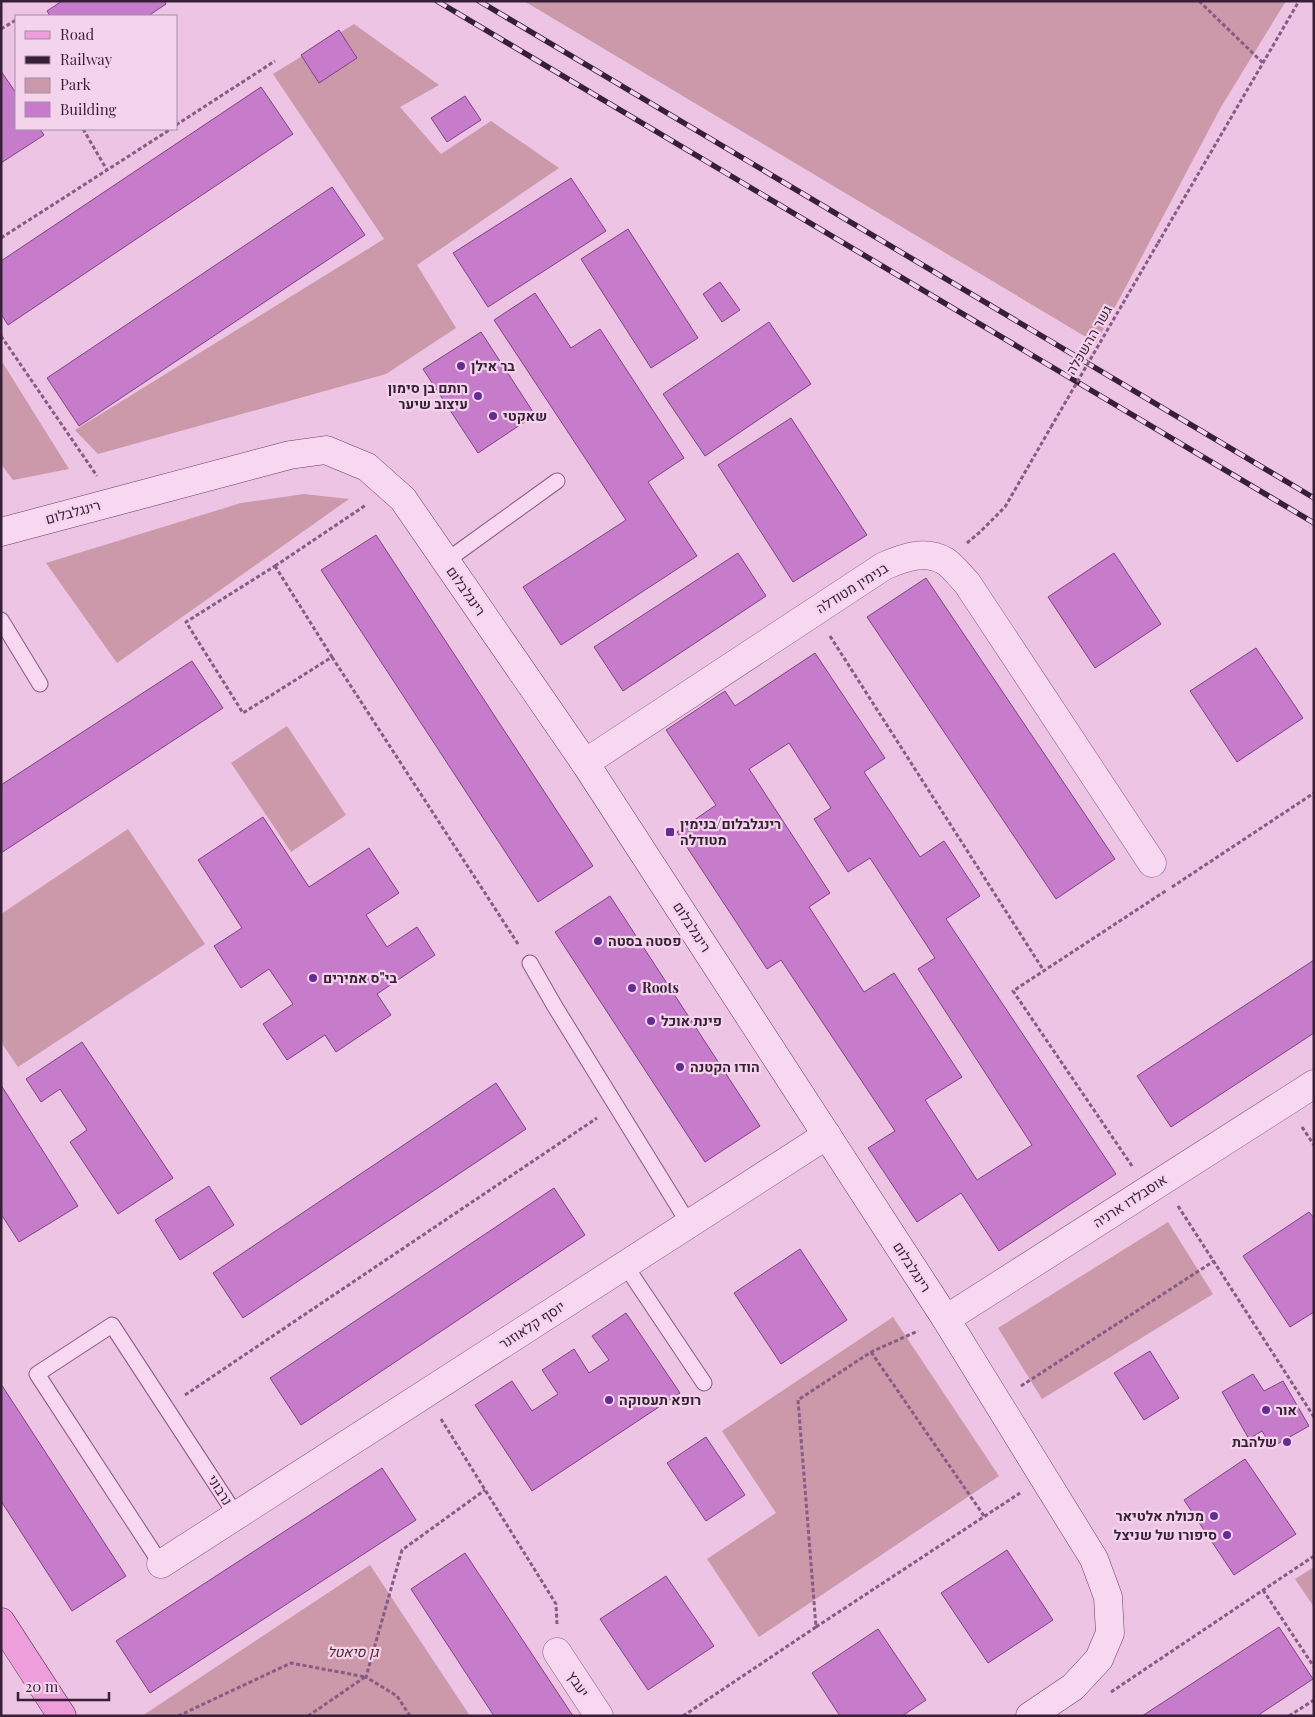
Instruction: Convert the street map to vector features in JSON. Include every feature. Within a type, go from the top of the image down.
[{"type":"main road","points":[[1,1622],[62,1716]]},
{"type":"street","name":"רינגלבלום","points":[[1,532],[290,455],[326,450],[367,467],[403,499],[585,763],[946,1319],[1045,1476],[1094,1558],[1108,1598],[1110,1633],[1100,1659],[1073,1687],[1030,1716]]},
{"type":"street","name":"בנימין מטודלה","points":[[585,763],[884,566],[909,556],[928,556],[945,561],[967,583],[1152,863]]},
{"type":"street","name":"אוסבלדו ארניה","points":[[946,1319],[1314,1084]]},
{"type":"street","name":"יוסף קלאוזנר","points":[[236,1515],[827,1135]]},
{"type":"street","name":"נרבוני","points":[[161,1564],[236,1515]]},
{"type":"street","name":"יעבץ","points":[[558,1652],[599,1716]]},
{"type":"lane","points":[[446,561],[557,481]]},
{"type":"lane","points":[[1,620],[40,684]]},
{"type":"lane","points":[[530,964],[689,1224]]},
{"type":"lane","points":[[625,1265],[704,1384]]},
{"type":"lane","name":"נרבוני","points":[[161,1564],[37,1374],[112,1325],[236,1515]]},
{"type":"path","points":[[1199,1],[1263,63]]},
{"type":"path","name":"גשר ההשכלה","points":[[980,532],[1004,508],[1299,1]]},
{"type":"path","points":[[1,28],[15,21]]},
{"type":"path","points":[[178,124],[276,61]]},
{"type":"path","points":[[83,130],[108,170]]},
{"type":"path","points":[[1,238],[169,130]]},
{"type":"path","points":[[1,336],[114,502]]},
{"type":"path","points":[[332,657],[243,713],[186,622],[391,489]]},
{"type":"path","points":[[274,566],[530,964]]},
{"type":"path","points":[[814,612],[1044,971]]},
{"type":"path","points":[[1314,794],[1013,991],[1155,1185],[1214,1261],[1314,1418]]},
{"type":"path","points":[[166,1408],[616,1105]]},
{"type":"path","points":[[998,1402],[1214,1261]]},
{"type":"path","points":[[816,1627],[798,1400],[871,1352],[946,1319]]},
{"type":"path","points":[[871,1352],[984,1516]]},
{"type":"path","points":[[425,1394],[556,1604],[558,1652]]},
{"type":"path","points":[[683,1716],[1045,1476]]},
{"type":"path","points":[[308,1716],[366,1677],[402,1550],[485,1490]]},
{"type":"path","points":[[1108,1694],[1314,1556]]},
{"type":"path","points":[[1264,1590],[1314,1667]]},
{"type":"path","points":[[178,1716],[291,1663],[366,1677],[397,1696],[410,1716]]},
{"type":"path","points":[[1289,1716],[1314,1700]]},
{"type":"green space","points":[[524,1],[1286,1],[1221,107],[1096,343]]},
{"type":"green space","points":[[354,24],[439,85],[400,107],[441,154],[491,121],[559,168],[417,265],[456,328],[386,374],[98,454],[75,430],[384,239],[273,74]]},
{"type":"green space","points":[[1,360],[69,469],[13,480],[1,464]]},
{"type":"green space","points":[[304,494],[349,499],[117,663],[46,563],[241,503]]},
{"type":"green space","points":[[287,726],[346,815],[291,852],[231,763]]},
{"type":"green space","points":[[128,829],[205,944],[18,1067],[1,1042],[1,914]]},
{"type":"green space","points":[[1168,1222],[1213,1294],[1042,1399],[998,1328]]},
{"type":"green space","points":[[893,1317],[999,1476],[759,1637],[707,1559],[776,1513],[722,1431]]},
{"type":"green space","name":"גן סיאטל","points":[[370,1565],[470,1716],[142,1716]]},
{"type":"green space","points":[[1314,1567],[1314,1607],[1295,1579]]},
{"type":"building","points":[[62,1],[164,1],[166,4],[150,15],[49,15],[47,11]]},
{"type":"building","points":[[339,30],[357,58],[319,83],[301,55]]},
{"type":"building","points":[[1,71],[15,92],[15,130],[41,130],[44,135],[1,163]]},
{"type":"building","points":[[261,87],[293,134],[8,325],[1,314],[1,261]]},
{"type":"building","points":[[465,96],[481,120],[447,142],[431,118]]},
{"type":"building","points":[[571,178],[606,231],[488,307],[453,253]]},
{"type":"building","points":[[332,187],[365,235],[79,426],[47,378]]},
{"type":"building","points":[[628,229],[698,338],[651,368],[581,259]]},
{"type":"building","points":[[720,282],[740,310],[722,322],[703,294]]},
{"type":"building","points":[[535,293],[571,348],[600,329],[684,458],[648,482],[697,556],[561,645],[523,587],[626,520],[494,320]]},
{"type":"building","points":[[769,322],[811,384],[705,456],[663,394]]},
{"type":"building","points":[[481,332],[535,415],[478,453],[423,369]]},
{"type":"building","points":[[791,418],[867,535],[793,582],[718,465]]},
{"type":"building","points":[[376,535],[593,866],[538,902],[321,570]]},
{"type":"building","points":[[738,553],[766,596],[623,691],[594,647]]},
{"type":"building","points":[[1114,553],[1161,624],[1095,668],[1048,597]]},
{"type":"building","points":[[926,578],[1115,859],[1056,899],[867,617]]},
{"type":"building","points":[[1256,648],[1303,718],[1237,762],[1190,691]]},
{"type":"building","points":[[815,653],[885,758],[864,772],[920,857],[944,841],[980,896],[946,919],[1116,1174],[999,1251],[961,1193],[917,1222],[868,1148],[895,1131],[781,960],[767,969],[677,832],[716,805],[666,730],[725,691],[735,706]],"holes":[[[789,743],[831,808],[814,819],[848,872],[870,858],[935,958],[918,969],[1032,1145],[977,1180],[925,1100],[962,1077],[894,973],[864,992],[809,907],[830,893],[749,769]]]},
{"type":"building","points":[[192,661],[223,708],[1,853],[1,785]]},
{"type":"building","points":[[263,817],[309,887],[369,848],[399,893],[366,915],[387,947],[417,927],[435,955],[377,994],[391,1015],[336,1052],[325,1035],[287,1060],[263,1024],[293,1004],[269,969],[241,988],[214,946],[242,928],[198,860]]},
{"type":"building","points":[[610,896],[760,1126],[705,1162],[555,932]]},
{"type":"building","points":[[1314,960],[1314,1033],[1171,1127],[1137,1076]]},
{"type":"building","points":[[82,1042],[173,1178],[118,1214],[70,1142],[87,1130],[60,1089],[41,1102],[26,1079]]},
{"type":"building","points":[[496,1083],[526,1129],[243,1318],[213,1273]]},
{"type":"building","points":[[1,1085],[78,1206],[19,1242],[1,1214]]},
{"type":"building","points":[[209,1186],[234,1225],[180,1260],[155,1220]]},
{"type":"building","points":[[554,1188],[585,1235],[301,1425],[270,1378]]},
{"type":"building","points":[[1309,1212],[1314,1218],[1314,1312],[1290,1327],[1243,1256]]},
{"type":"building","points":[[800,1249],[847,1320],[781,1364],[734,1293]]},
{"type":"building","name":"רופא תעסוקה","points":[[626,1313],[680,1393],[532,1491],[475,1405],[512,1381],[532,1411],[558,1394],[542,1370],[574,1349],[589,1373],[609,1360],[592,1336]]},
{"type":"building","points":[[1150,1351],[1179,1398],[1144,1420],[1114,1373]]},
{"type":"building","points":[[1253,1374],[1264,1391],[1283,1381],[1309,1426],[1272,1447],[1262,1431],[1249,1439],[1222,1392]]},
{"type":"building","points":[[1,1384],[126,1576],[72,1611],[1,1501]]},
{"type":"building","points":[[706,1437],[745,1495],[706,1521],[667,1463]]},
{"type":"building","points":[[1245,1459],[1296,1534],[1234,1575],[1184,1500]]},
{"type":"building","points":[[382,1468],[416,1520],[150,1693],[116,1641]]},
{"type":"building","points":[[1007,1550],[1053,1620],[988,1663],[941,1593]]},
{"type":"building","points":[[465,1553],[573,1716],[494,1716],[411,1589]]},
{"type":"building","points":[[666,1576],[714,1646],[648,1690],[600,1619]]},
{"type":"building","points":[[1279,1627],[1313,1679],[1257,1716],[1142,1716]]},
{"type":"building","points":[[878,1629],[926,1700],[902,1716],[840,1716],[812,1673]]},
{"type":"railway","points":[[437,1],[1314,523]]},
{"type":"railway","points":[[479,1],[1314,498]]},
{"type":"place","name":"בר אילן","points":[[461,366]]},
{"type":"place","name":"רותם בן סימון עיצוב שיער","points":[[478,396]]},
{"type":"place","name":"שאקטי","points":[[493,416]]},
{"type":"place","name":"רינגלבלום/בנימין מטודלה","points":[[670,832]]},
{"type":"place","name":"פסטה בסטה","points":[[598,941]]},
{"type":"place","name":"בי\"ס אמירים","points":[[313,978]]},
{"type":"place","name":"Roots","points":[[632,988]]},
{"type":"place","name":"פינת אוכל","points":[[651,1021]]},
{"type":"place","name":"הודו הקטנה","points":[[680,1067]]},
{"type":"place","name":"רופא תעסוקה","points":[[609,1400]]},
{"type":"place","name":"אור","points":[[1266,1410]]},
{"type":"place","name":"שלהבת","points":[[1287,1442]]},
{"type":"place","name":"מכולת אלטיאר","points":[[1214,1516]]},
{"type":"place","name":"סיפורו של שניצל","points":[[1227,1535]]}]
